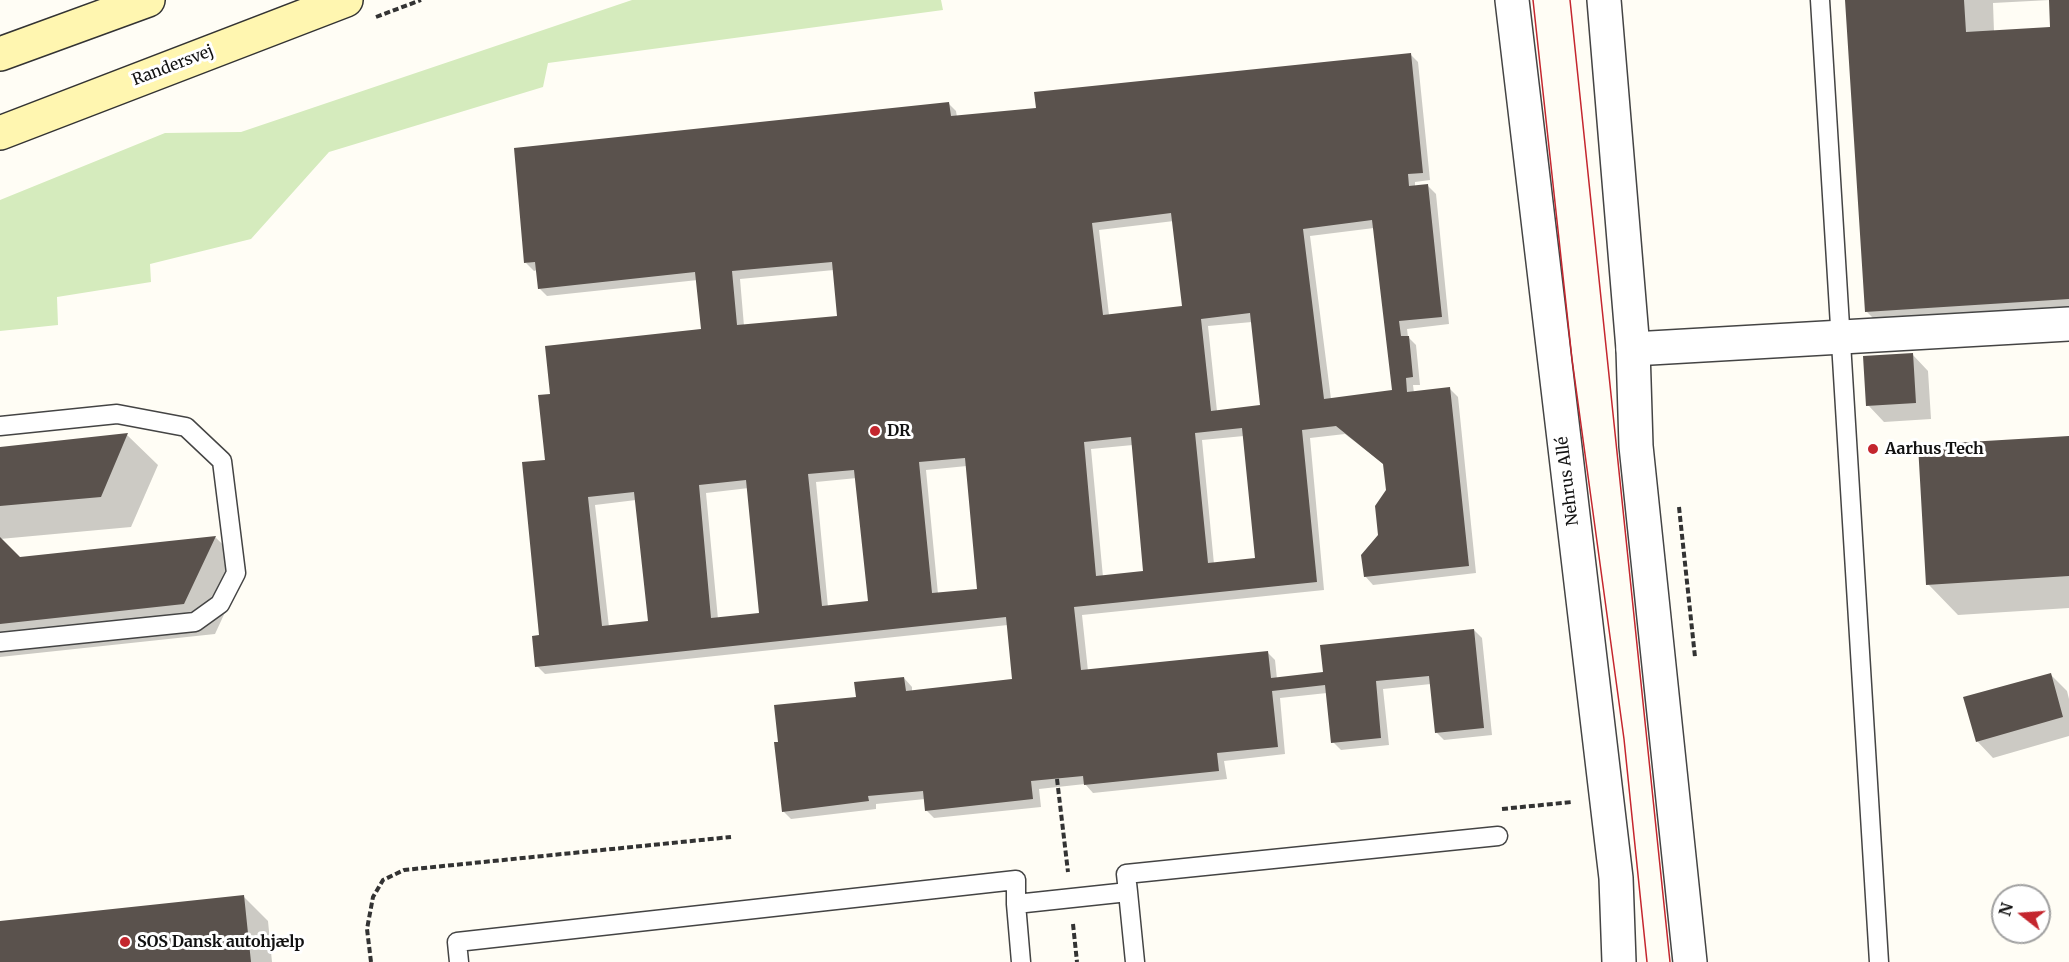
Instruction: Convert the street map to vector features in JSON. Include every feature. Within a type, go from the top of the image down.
[{"type":"main road","points":[[0,54],[148,0]]},
{"type":"main road","name":"Randersvej","points":[[0,133],[345,0]]},
{"type":"street","name":"Nehrus Allé","points":[[1512,0],[1616,878],[1619,962]]},
{"type":"street","points":[[1604,0],[1633,349],[1636,446],[1690,962]]},
{"type":"street","points":[[1633,349],[1841,339],[2069,324]]},
{"type":"lane","points":[[1820,0],[1879,962]]},
{"type":"lane","points":[[0,426],[117,414],[186,427],[222,461],[236,573],[220,604],[195,622],[0,642]]},
{"type":"lane","points":[[1135,962],[1126,874],[1498,836]]},
{"type":"lane","points":[[459,962],[457,942],[1016,880],[1021,962]]},
{"type":"lane","points":[[1016,904],[1128,892]]},
{"type":"path","points":[[1498,836],[1495,810],[1606,799]]},
{"type":"path","points":[[370,962],[367,929],[372,897],[383,880],[404,870],[731,837]]},
{"type":"green space","points":[[632,0],[941,0],[943,10],[548,63],[543,87],[329,152],[251,239],[150,264],[151,282],[57,297],[58,325],[0,331],[0,200],[165,133],[241,132]]},
{"type":"building","points":[[1845,0],[1964,0],[1966,32],[2050,27],[2049,0],[2069,0],[2069,299],[1865,312]]},
{"type":"building","name":"DR","points":[[1411,53],[1423,173],[1408,174],[1409,186],[1428,184],[1442,317],[1399,321],[1401,336],[1409,336],[1413,377],[1406,378],[1407,392],[1450,387],[1469,566],[1364,577],[1361,555],[1378,535],[1375,506],[1386,490],[1383,464],[1336,426],[1302,430],[1317,582],[1074,607],[1081,670],[1268,651],[1271,678],[1323,672],[1320,645],[1474,629],[1484,728],[1435,733],[1429,676],[1376,681],[1381,738],[1331,743],[1325,685],[1272,691],[1278,747],[1217,753],[1219,771],[1084,785],[1083,776],[1031,781],[1033,799],[925,811],[923,791],[868,796],[869,801],[782,812],[774,742],[778,742],[774,705],[856,697],[854,682],[904,677],[906,691],[1012,679],[1006,617],[535,667],[532,636],[539,635],[522,462],[545,460],[538,395],[550,394],[545,346],[701,329],[695,272],[538,289],[535,262],[524,263],[514,148],[949,102],[951,116],[1036,108],[1034,92]],"holes":[[[1171,213],[1182,306],[1103,315],[1092,223]],[[1372,220],[1392,390],[1324,399],[1303,229]],[[832,262],[837,316],[737,325],[732,271]],[[1250,313],[1260,405],[1211,411],[1201,319]],[[1242,428],[1255,558],[1208,563],[1195,433]],[[1131,437],[1143,571],[1096,576],[1084,442]],[[965,458],[977,589],[932,593],[919,462]],[[854,470],[868,601],[822,606],[808,474]],[[746,480],[759,613],[711,618],[699,485]],[[634,492],[648,621],[602,626],[588,497]]]},
{"type":"building","points":[[1913,353],[1916,403],[1866,406],[1863,356]]},
{"type":"building","points":[[128,433],[101,497],[0,506],[0,447]]},
{"type":"building","points":[[2069,436],[2069,576],[1926,585],[1918,445]]},
{"type":"building","points":[[216,536],[184,604],[0,624],[0,537],[20,557]]},
{"type":"building","points":[[2051,673],[2063,717],[1976,742],[1963,697]]},
{"type":"building","name":"SOS Dansk autohjælp","points":[[244,895],[251,962],[0,962],[0,921]]},
{"type":"tram line","points":[[1533,0],[1572,359],[1624,739],[1647,962]]},
{"type":"tram line","points":[[1570,0],[1670,962]]},
{"type":"place","name":"DR","points":[[875,431]]},
{"type":"place","name":"Aarhus Tech","points":[[1873,449]]},
{"type":"place","name":"SOS Dansk autohjælp","points":[[125,942]]}]
